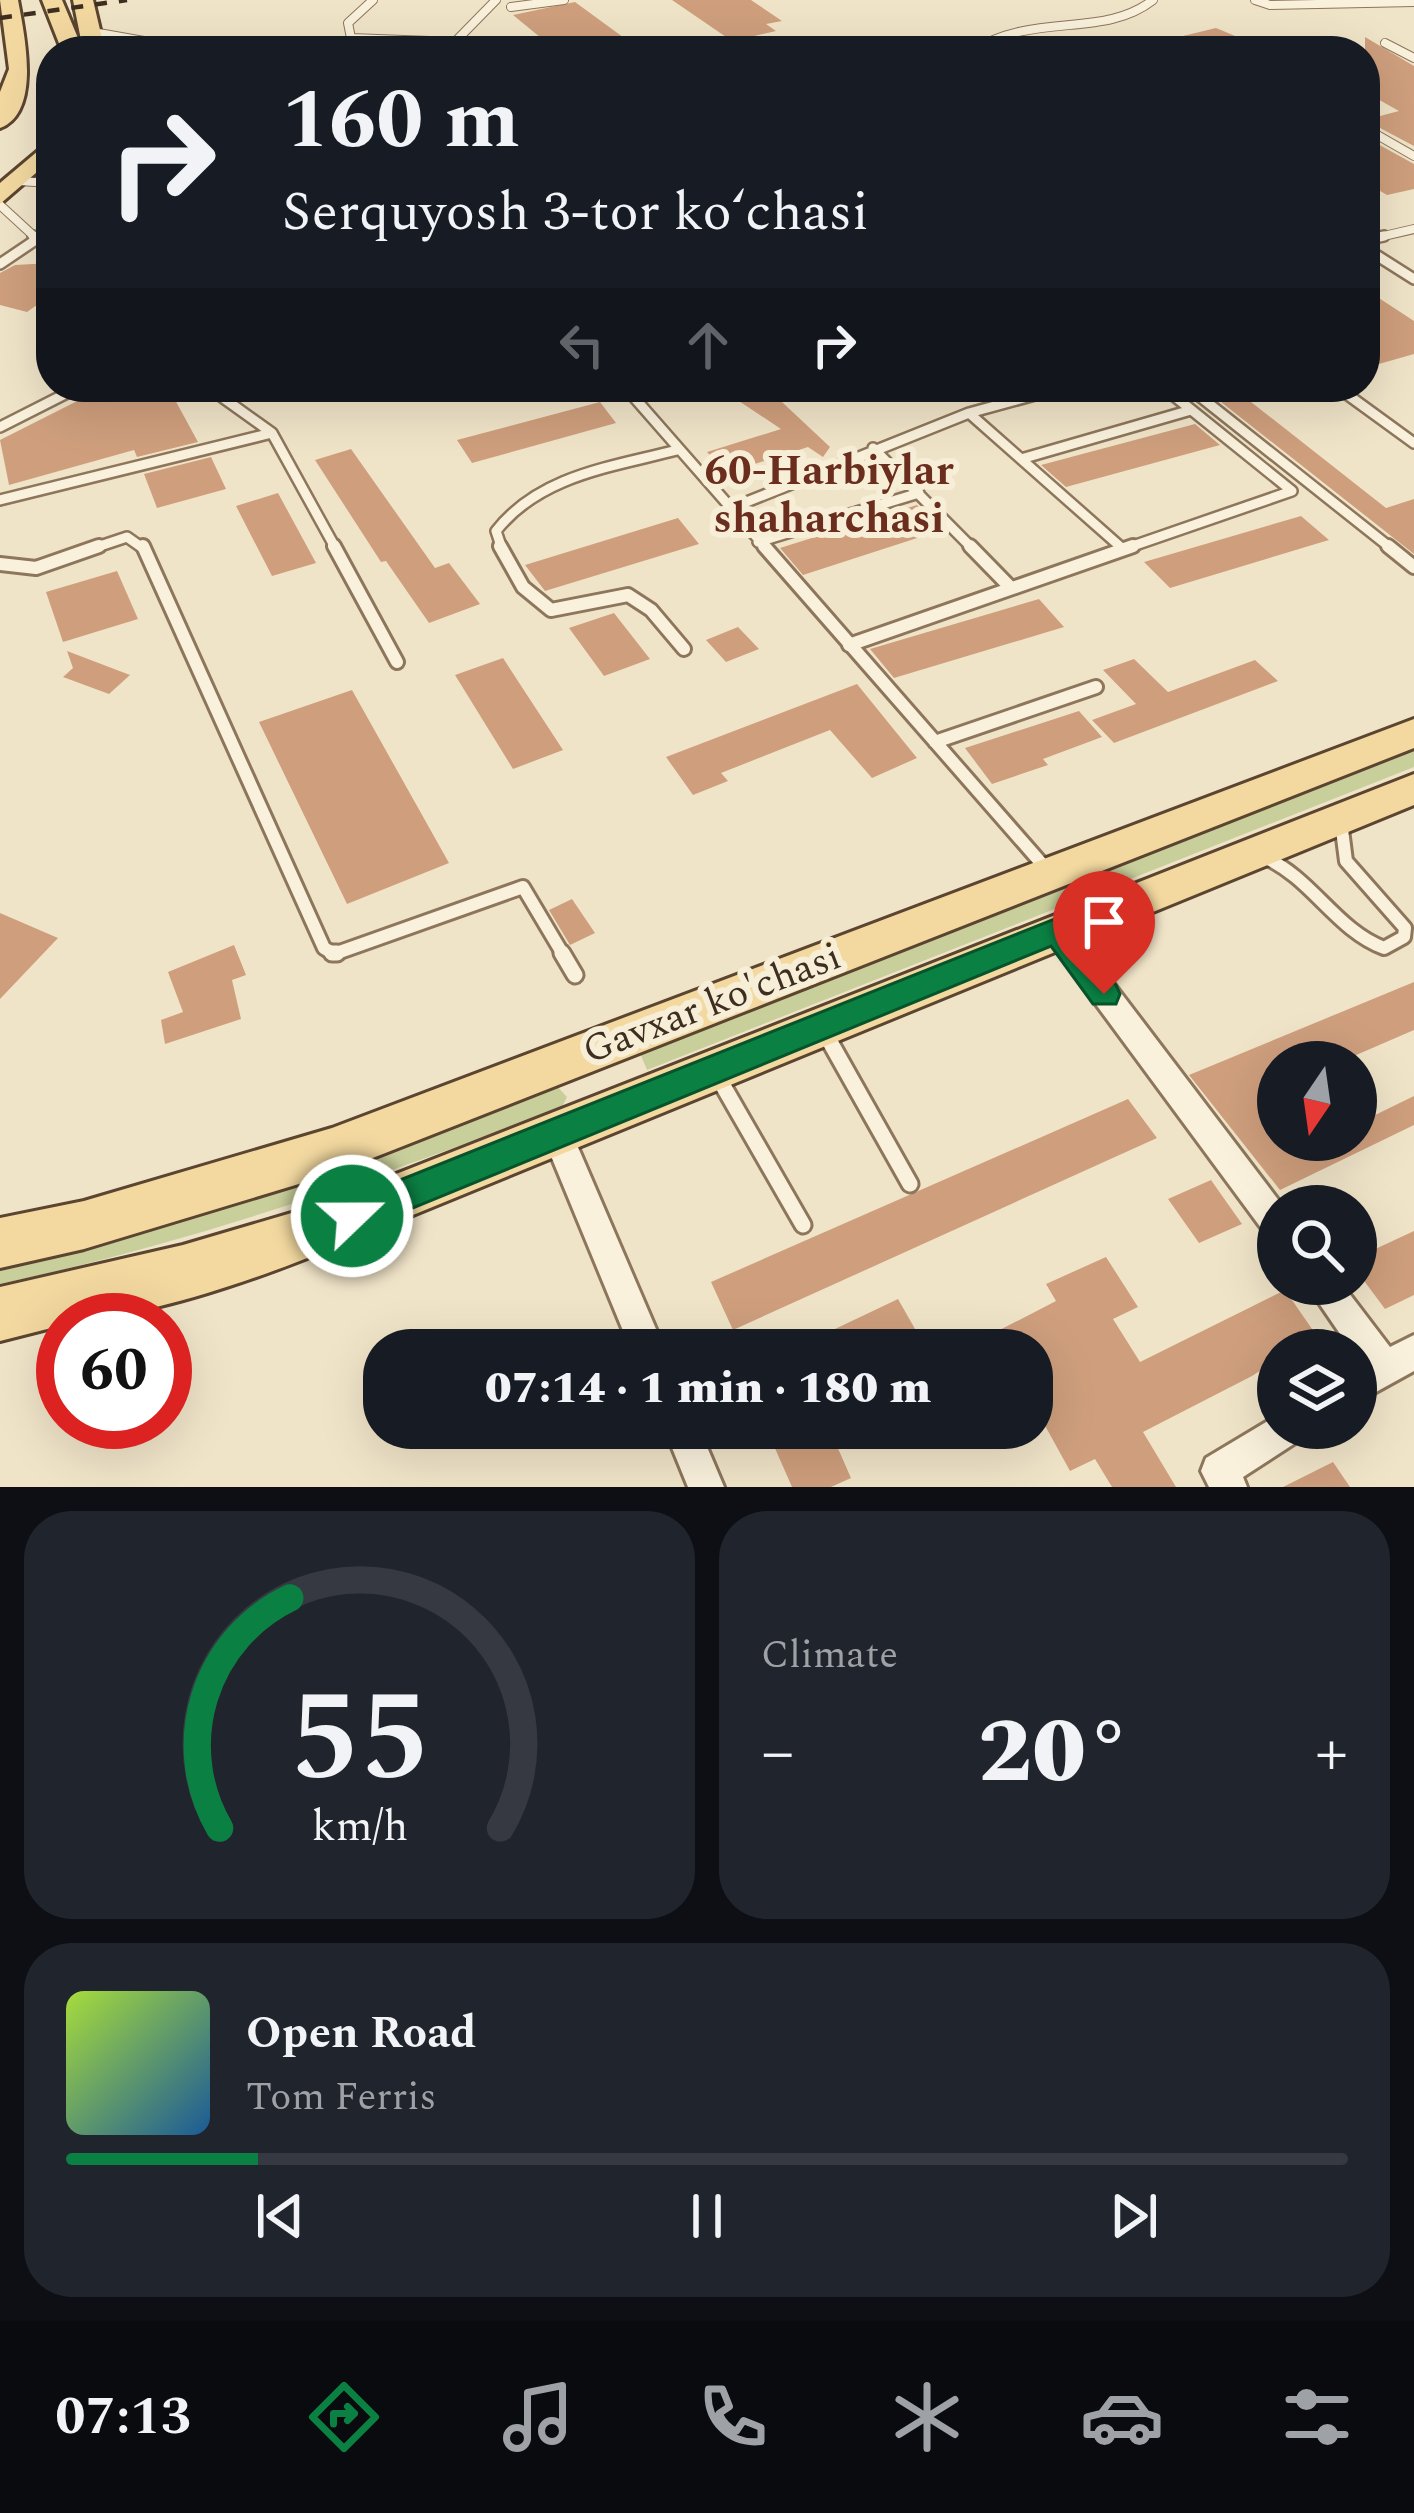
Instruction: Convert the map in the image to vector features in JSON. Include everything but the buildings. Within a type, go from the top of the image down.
[{"type":"main road","points":[[0,121],[12,66],[8,0]]},
{"type":"main road","points":[[52,0],[67,36]]},
{"type":"main road","points":[[83,0],[93,36]]},
{"type":"main road","points":[[6,195],[36,164]]},
{"type":"main road","name":"Gavxar ko'chasi","points":[[0,1243],[84,1225],[332,1151],[1414,733]]},
{"type":"main road","name":"Gavxar ko'chasi","points":[[0,1314],[183,1271],[312,1232],[1414,789]]},
{"type":"main road","points":[[604,1046],[594,1066],[596,1084],[610,1098],[633,1104]]},
{"type":"street","points":[[1057,930],[1257,1198]]},
{"type":"street","points":[[557,1134],[639,1329]]},
{"type":"street","points":[[1338,1305],[1385,1369]]},
{"type":"street","points":[[1229,1487],[1219,1471],[1257,1447]]},
{"type":"street","points":[[690,1449],[706,1487]]},
{"type":"lane","points":[[350,36],[347,23],[373,0]]},
{"type":"lane","points":[[463,36],[496,0]]},
{"type":"lane","points":[[511,7],[565,0]]},
{"type":"lane","points":[[999,36],[1010,30],[1118,17],[1144,9],[1153,0]]},
{"type":"lane","points":[[1256,0],[1270,4],[1414,2]]},
{"type":"lane","points":[[1385,43],[1414,58]]},
{"type":"lane","points":[[1380,137],[1414,156]]},
{"type":"lane","points":[[36,187],[6,195],[36,238]]},
{"type":"lane","points":[[1380,239],[1414,229]]},
{"type":"lane","points":[[0,264],[36,240]]},
{"type":"lane","points":[[1380,255],[1414,279]]},
{"type":"lane","points":[[0,427],[49,402]]},
{"type":"lane","points":[[228,402],[272,433],[397,662]]},
{"type":"lane","points":[[637,402],[1049,873]]},
{"type":"lane","points":[[729,509],[873,448],[1009,402]]},
{"type":"lane","points":[[848,645],[1292,491],[1181,402]]},
{"type":"lane","points":[[1207,402],[1414,567]]},
{"type":"lane","points":[[1357,402],[1414,443]]},
{"type":"lane","points":[[1021,459],[1191,410]]},
{"type":"lane","points":[[969,413],[1123,549]]},
{"type":"lane","points":[[0,500],[233,438],[272,433]]},
{"type":"lane","points":[[873,448],[1011,588]]},
{"type":"lane","points":[[677,450],[539,491],[508,511],[496,531],[504,559],[542,605],[551,610],[621,590],[646,600],[683,649]]},
{"type":"lane","points":[[758,542],[919,493]]},
{"type":"lane","points":[[0,564],[36,568],[128,537],[142,545],[324,948],[334,954],[523,887],[574,975]]},
{"type":"lane","points":[[934,742],[1096,687]]},
{"type":"lane","points":[[1252,853],[1304,876],[1362,938],[1384,948],[1404,938],[1405,928],[1346,861],[1341,818]]},
{"type":"lane","points":[[822,1027],[910,1184]]},
{"type":"lane","points":[[714,1071],[803,1225]]},
{"type":"green space","points":[[1414,750],[1414,767],[647,1070],[640,1053]]},
{"type":"green space","points":[[556,1085],[567,1097],[562,1107],[424,1159],[143,1249],[0,1284],[0,1264]]},
{"type":"railway","points":[[0,18],[127,0]]},
{"type":"district","name":"60-Harbiylar shaharchasi","points":[[829,495]]},
{"type":"route","points":[[352,1216],[1057,930],[1104,994]]}]
